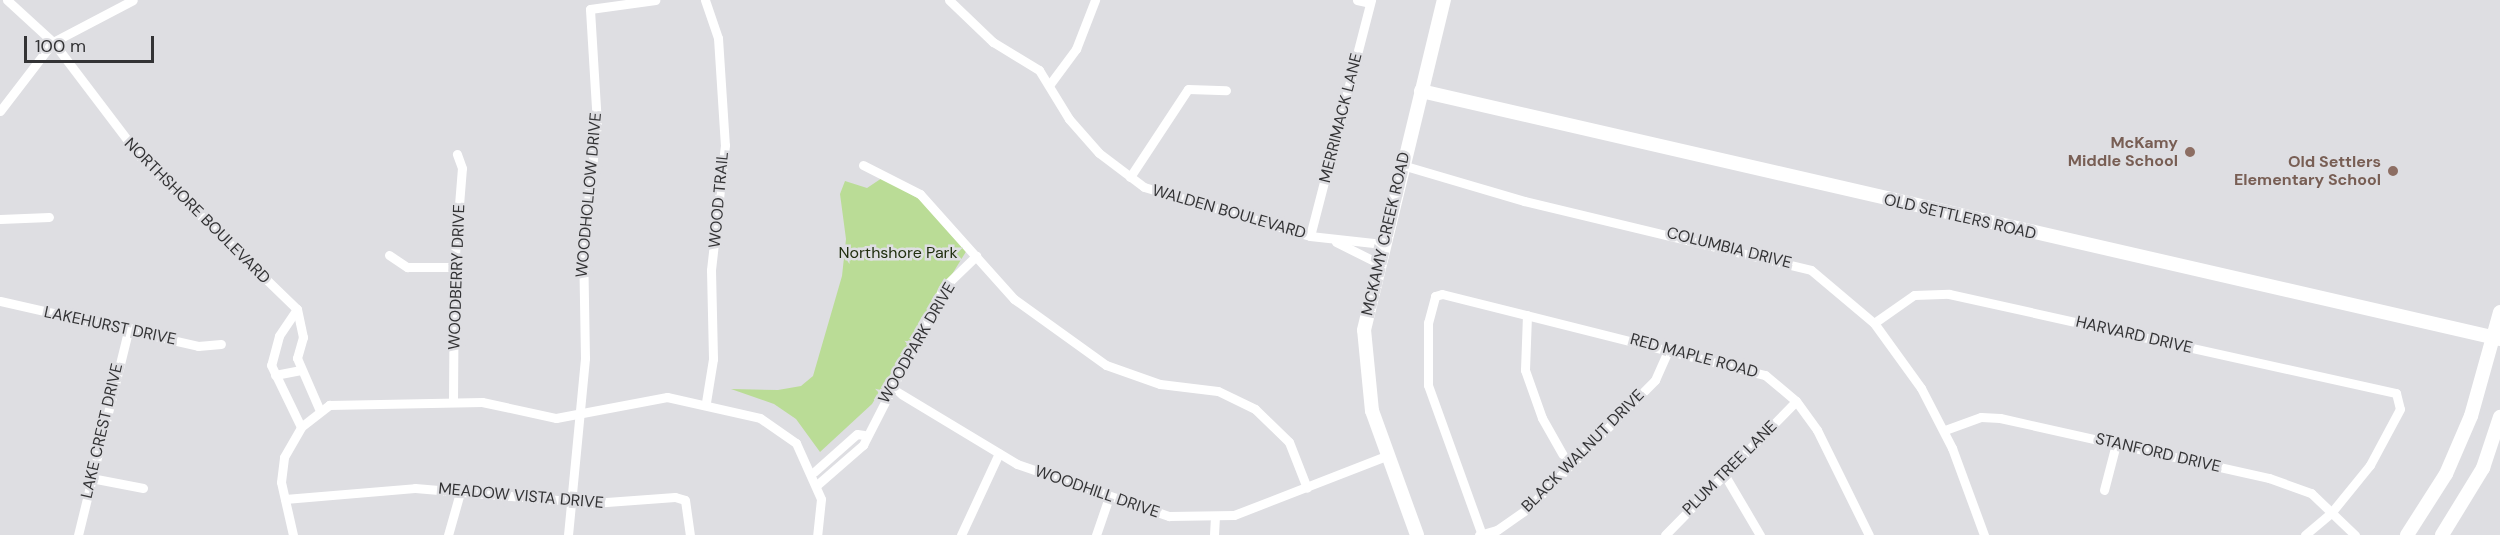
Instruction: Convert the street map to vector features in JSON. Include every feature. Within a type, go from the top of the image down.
[{"type":"street","name":"NORTHSHORE BOULEVARD","points":[[7,0],[53,42],[141,158],[297,309]]},
{"type":"street","points":[[0,111],[53,42],[134,0]]},
{"type":"street","name":"WOODHOLLOW DRIVE","points":[[568,535],[569,500],[581,416],[584,245],[597,124],[590,9],[655,0]]},
{"type":"street","name":"WOOD TRAIL","points":[[705,0],[718,38],[725,145],[711,270],[713,359],[706,402]]},
{"type":"street","points":[[1050,84],[1076,49],[1095,0]]},
{"type":"street","points":[[1357,0],[1370,2]]},
{"type":"street","name":"MCKAMY CREEK ROAD","points":[[1417,535],[1386,456],[1370,402],[1365,351],[1378,263],[1444,0]]},
{"type":"street","name":"WALDEN BOULEVARD","points":[[951,1],[1050,84],[1069,119],[1130,177],[1159,194],[1336,242],[1383,244]]},
{"type":"street","name":"MERRIMACK LANE","points":[[1310,236],[1370,2]]},
{"type":"street","points":[[1130,177],[1188,89],[1226,90]]},
{"type":"street","name":"OLD SETTLERS ROAD","points":[[1421,92],[2497,338]]},
{"type":"street","name":"WOODBERRY DRIVE","points":[[453,402],[454,267],[462,168],[457,154]]},
{"type":"street","points":[[863,165],[920,194],[1014,299],[1106,365],[1160,384],[1218,392],[1255,409],[1289,442],[1307,489]]},
{"type":"street","name":"COLUMBIA DRIVE","points":[[1402,165],[1524,201],[1793,263],[1828,281],[1874,323],[1945,430],[1984,535]]},
{"type":"street","points":[[0,219],[50,217]]},
{"type":"street","name":"WALDEN BOULEVARD","points":[[1336,242],[1378,263]]},
{"type":"street","points":[[389,255],[407,267],[454,267]]},
{"type":"street","name":"WOODPARK DRIVE","points":[[818,484],[857,452],[864,435],[945,287],[976,256]]},
{"type":"street","name":"HARVARD DRIVE","points":[[1874,323],[1914,295],[1949,294],[2401,397],[2400,409],[2370,465],[2331,513]]},
{"type":"street","name":"RED MAPLE ROAD","points":[[1481,535],[1428,385],[1428,323],[1435,296],[1527,315],[1752,369],[1796,401],[1848,486],[1869,535]]},
{"type":"street","name":"LAKEHURST DRIVE","points":[[0,301],[129,327],[198,346],[221,344]]},
{"type":"street","points":[[297,309],[303,337],[297,358],[300,370],[320,411]]},
{"type":"street","points":[[297,309],[279,336],[271,364],[301,427]]},
{"type":"street","points":[[2407,535],[2446,474],[2471,416],[2497,338],[2500,312]]},
{"type":"street","points":[[1527,315],[1525,370],[1542,418],[1568,464]]},
{"type":"street","name":"LAKE CREST DRIVE","points":[[78,535],[129,327]]},
{"type":"street","name":"BLACK WALNUT DRIVE","points":[[1481,535],[1520,516],[1568,464],[1655,380],[1669,348]]},
{"type":"street","points":[[275,375],[300,370]]},
{"type":"street","name":"WOODHILL DRIVE","points":[[891,388],[999,453],[1109,497],[1169,516],[1215,517],[1307,489],[1386,456]]},
{"type":"street","points":[[293,535],[285,499],[284,457],[301,427],[328,405],[482,402],[556,418],[581,416],[667,397],[706,402],[775,425],[796,443],[814,472],[818,484],[817,535]]},
{"type":"street","name":"PLUM TREE LANE","points":[[1665,535],[1796,401]]},
{"type":"street","name":"STANFORD DRIVE","points":[[1945,430],[1989,416],[2288,483],[2311,493],[2355,535]]},
{"type":"street","points":[[2442,535],[2483,468],[2500,417]]},
{"type":"street","name":"WOODPARK DRIVE","points":[[814,472],[857,434],[864,435]]},
{"type":"street","points":[[2104,490],[2116,444]]},
{"type":"street","points":[[961,535],[999,453]]},
{"type":"street","points":[[1724,474],[1760,535]]},
{"type":"street","points":[[91,478],[143,488]]},
{"type":"street","points":[[448,535],[461,489]]},
{"type":"street","name":"MEADOW VISTA DRIVE","points":[[285,499],[461,489],[569,500],[685,500],[690,535]]},
{"type":"street","points":[[1096,535],[1109,497]]},
{"type":"street","points":[[2305,535],[2331,513]]},
{"type":"street","points":[[1214,535],[1215,517]]},
{"type":"green space","name":"Northshore Park","points":[[882,178],[921,200],[967,250],[872,404],[820,452],[796,419],[774,404],[731,389],[778,390],[801,386],[813,376],[842,276],[846,239],[840,194],[845,181],[867,188]]},
{"type":"place","name":"McKamy Middle School","points":[[2190,152]]},
{"type":"place","name":"Old Settlers Elementary School","points":[[2393,171]]}]
